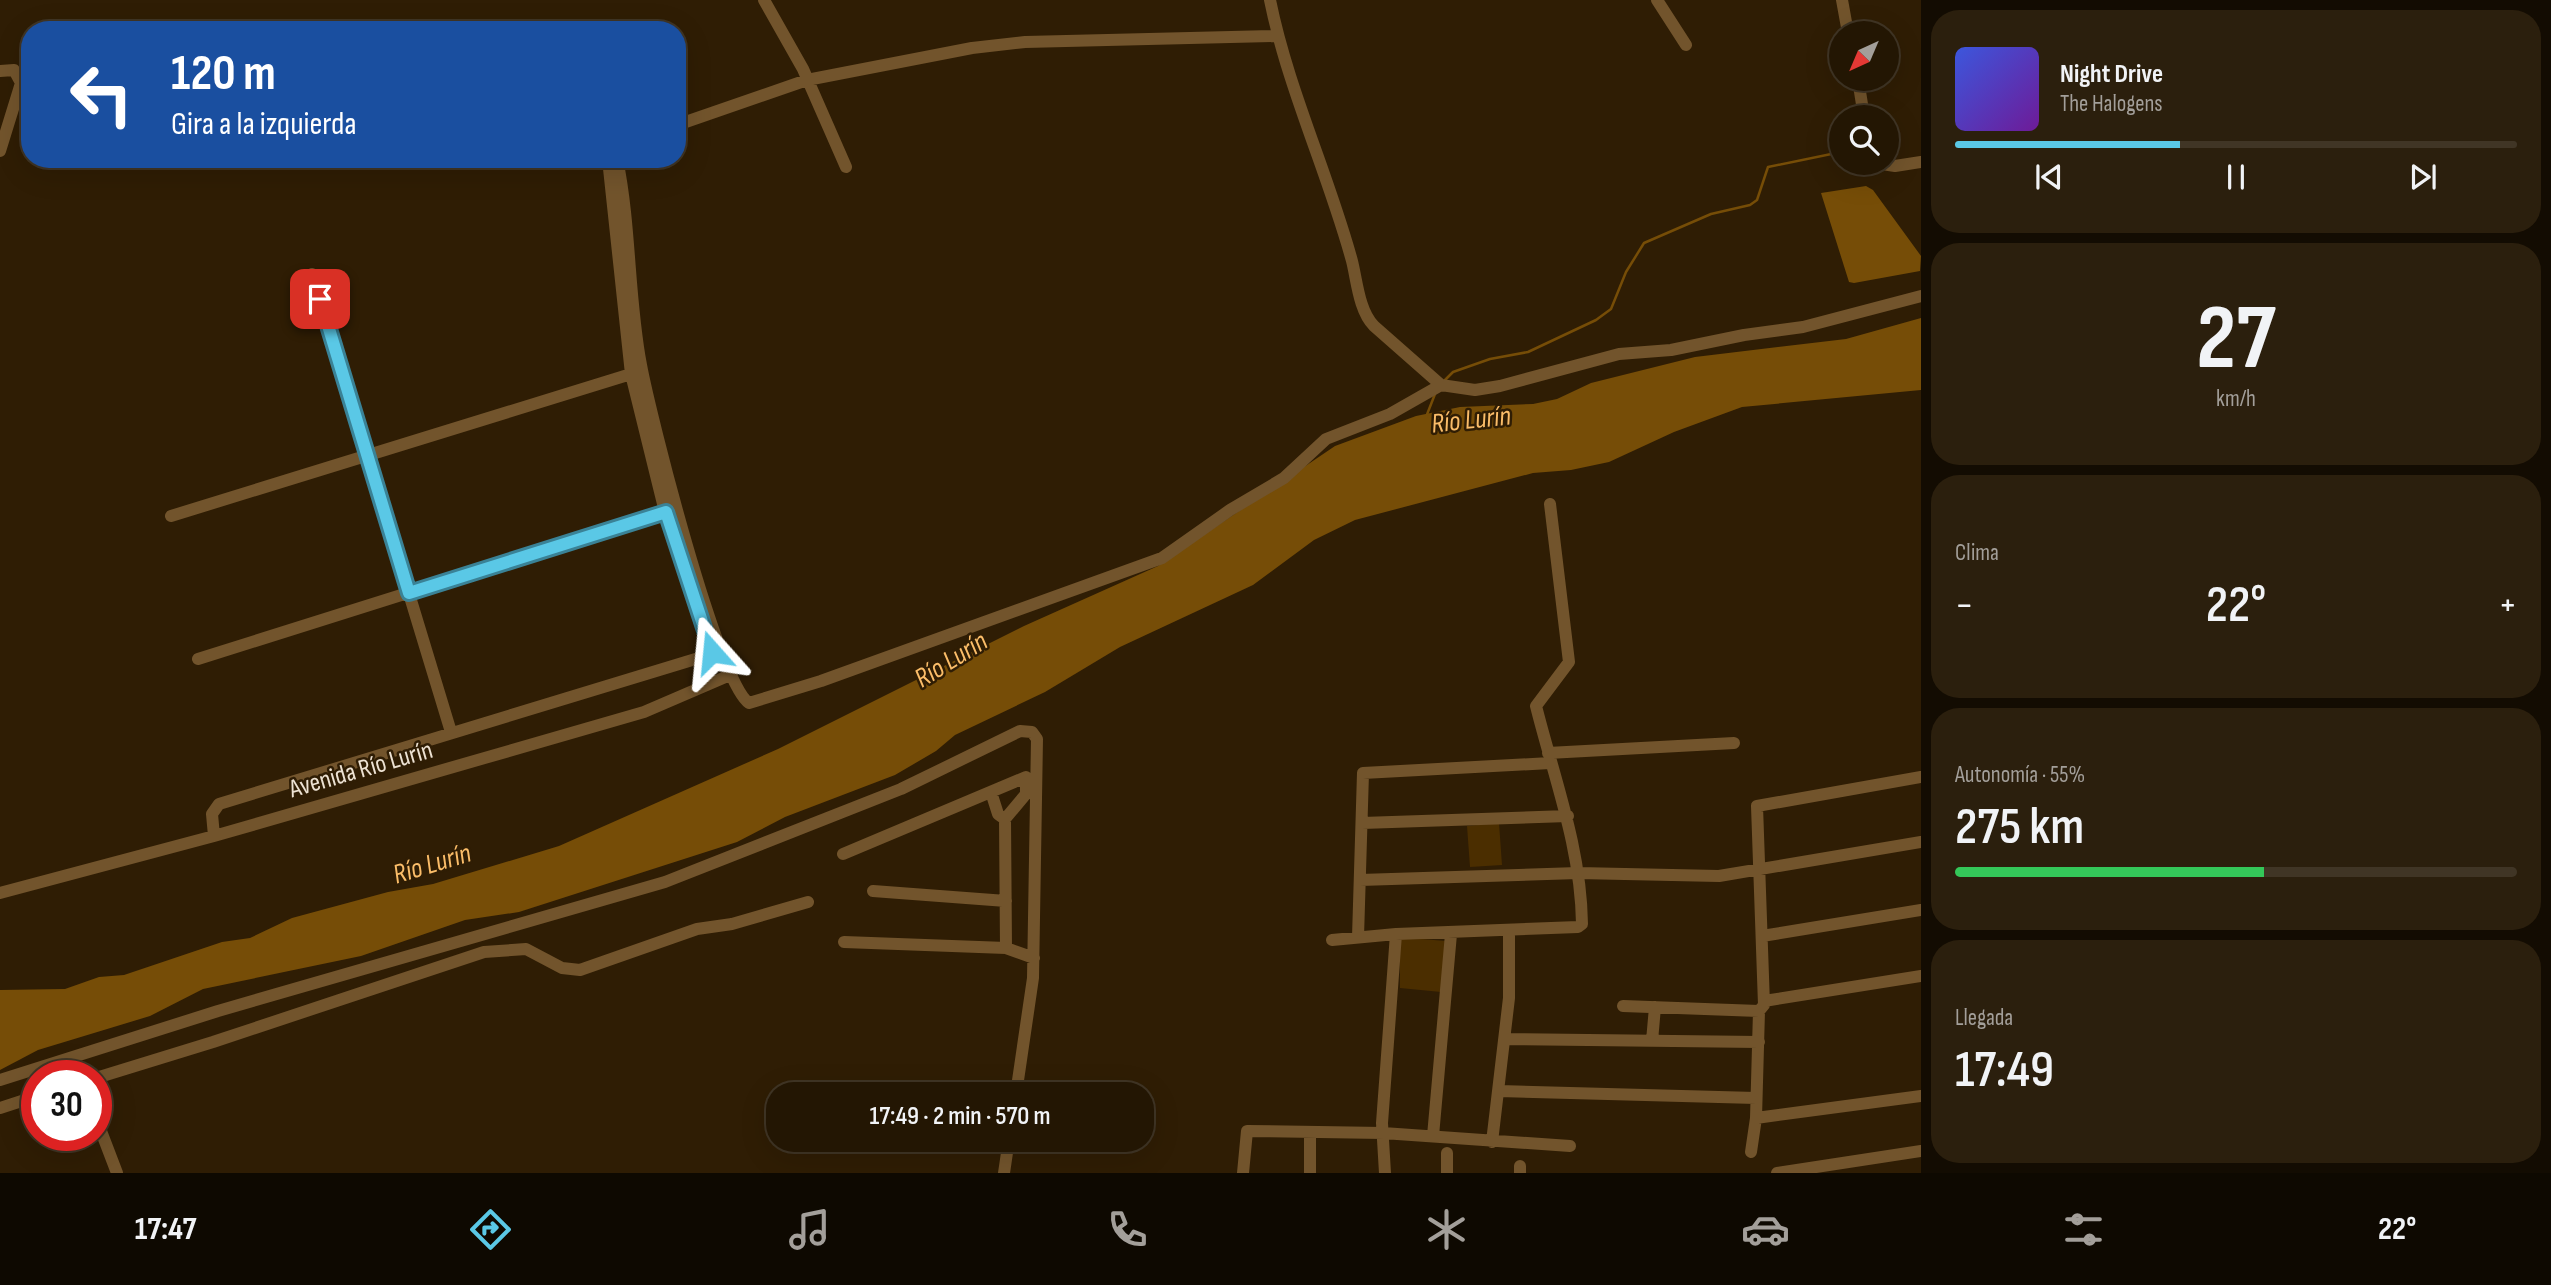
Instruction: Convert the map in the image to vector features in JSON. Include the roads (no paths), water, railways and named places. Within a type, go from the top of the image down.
[{"type":"street","points":[[764,0],[781,27],[846,167]]},
{"type":"street","points":[[1270,0],[1277,36],[1343,229],[1366,314],[1374,326],[1441,384],[1475,390],[1500,386],[1619,354],[1671,350],[1744,335],[1803,327],[1921,296]]},
{"type":"street","points":[[1657,0],[1686,45]]},
{"type":"street","points":[[1842,0],[1846,21]]},
{"type":"street","points":[[686,122],[807,80],[913,58],[1019,42],[1277,36]]},
{"type":"street","points":[[0,71],[14,71],[21,83],[0,151]]},
{"type":"street","points":[[1899,166],[1921,163]]},
{"type":"street","points":[[214,836],[213,809],[219,804],[712,654],[666,512],[631,374],[609,168]]},
{"type":"street","points":[[619,168],[628,221],[629,279],[641,367],[689,555],[730,675],[741,697],[756,703],[1156,561],[1284,478],[1326,439],[1390,414],[1441,384]]},
{"type":"street","points":[[312,274],[451,732]]},
{"type":"street","points":[[171,516],[631,374]]},
{"type":"street","points":[[1332,940],[1396,934],[1451,934],[1581,926],[1578,873],[1568,816],[1549,758],[1536,703],[1564,670],[1569,655],[1550,504]]},
{"type":"street","points":[[198,659],[666,512]]},
{"type":"street","name":"Avenida Río Lurín","points":[[0,893],[214,836],[644,712],[730,675]]},
{"type":"street","points":[[0,1080],[218,1011],[665,882],[901,789],[1020,731],[1031,732],[1037,739],[1034,958],[1018,1082]]},
{"type":"street","points":[[1358,937],[1362,774],[1365,772],[1734,743]]},
{"type":"street","points":[[1751,1152],[1756,1118],[1761,1006],[1759,804],[1921,776]]},
{"type":"street","points":[[843,854],[1026,777],[1026,794],[1005,819],[1006,948]]},
{"type":"street","points":[[990,792],[998,814],[1005,819]]},
{"type":"street","points":[[1362,823],[1568,816]]},
{"type":"street","points":[[1360,880],[1578,873],[1712,876],[1921,842]]},
{"type":"street","points":[[873,891],[1006,901]]},
{"type":"street","points":[[112,1072],[213,1042],[484,952],[526,948],[562,968],[580,970],[697,929],[733,924],[808,902]]},
{"type":"street","points":[[1762,936],[1921,910]]},
{"type":"street","points":[[1492,1142],[1506,1039],[1509,931]]},
{"type":"street","points":[[1385,1173],[1383,1133],[1396,934]]},
{"type":"street","points":[[1433,1136],[1451,934]]},
{"type":"street","points":[[844,942],[1006,948],[1034,958]]},
{"type":"street","points":[[1623,1006],[1761,1006],[1921,976]]},
{"type":"street","points":[[1652,1041],[1655,1007]]},
{"type":"street","points":[[1506,1039],[1759,1042]]},
{"type":"street","points":[[1499,1091],[1756,1098]]},
{"type":"street","points":[[1756,1118],[1921,1096]]},
{"type":"street","points":[[0,1108],[21,1101]]},
{"type":"street","points":[[1242,1173],[1247,1131],[1383,1133],[1570,1146]]},
{"type":"street","points":[[1310,1134],[1310,1173]]},
{"type":"street","points":[[109,1151],[117,1173]]},
{"type":"street","points":[[1777,1173],[1921,1151]]},
{"type":"street","points":[[1004,1173],[1007,1152]]},
{"type":"street","points":[[1447,1153],[1447,1173]]},
{"type":"water","points":[[1866,186],[1873,190],[1921,256],[1920,271],[1849,282],[1821,193]]},
{"type":"water","name":"Río Lurín","points":[[1921,318],[1921,390],[1742,407],[1674,432],[1609,462],[1571,470],[1533,473],[1355,520],[1314,540],[1253,585],[1120,647],[1045,692],[955,735],[936,751],[895,775],[785,817],[737,842],[519,912],[465,920],[361,956],[203,989],[150,1016],[38,1050],[0,1070],[0,990],[65,989],[99,977],[124,975],[222,942],[250,938],[292,918],[388,892],[433,884],[559,846],[778,749],[1024,626],[1158,566],[1335,446],[1416,416],[1460,407],[1533,404],[1557,399],[1591,383],[1695,357],[1846,339]]},
{"type":"waterway","points":[[1445,380],[1453,372],[1490,359],[1528,352],[1596,320],[1611,309],[1626,272],[1644,243],[1711,214],[1750,205],[1757,200],[1768,167],[1829,154]]},
{"type":"waterway","name":"Río Lurín","points":[[1426,417],[1435,394]]}]
